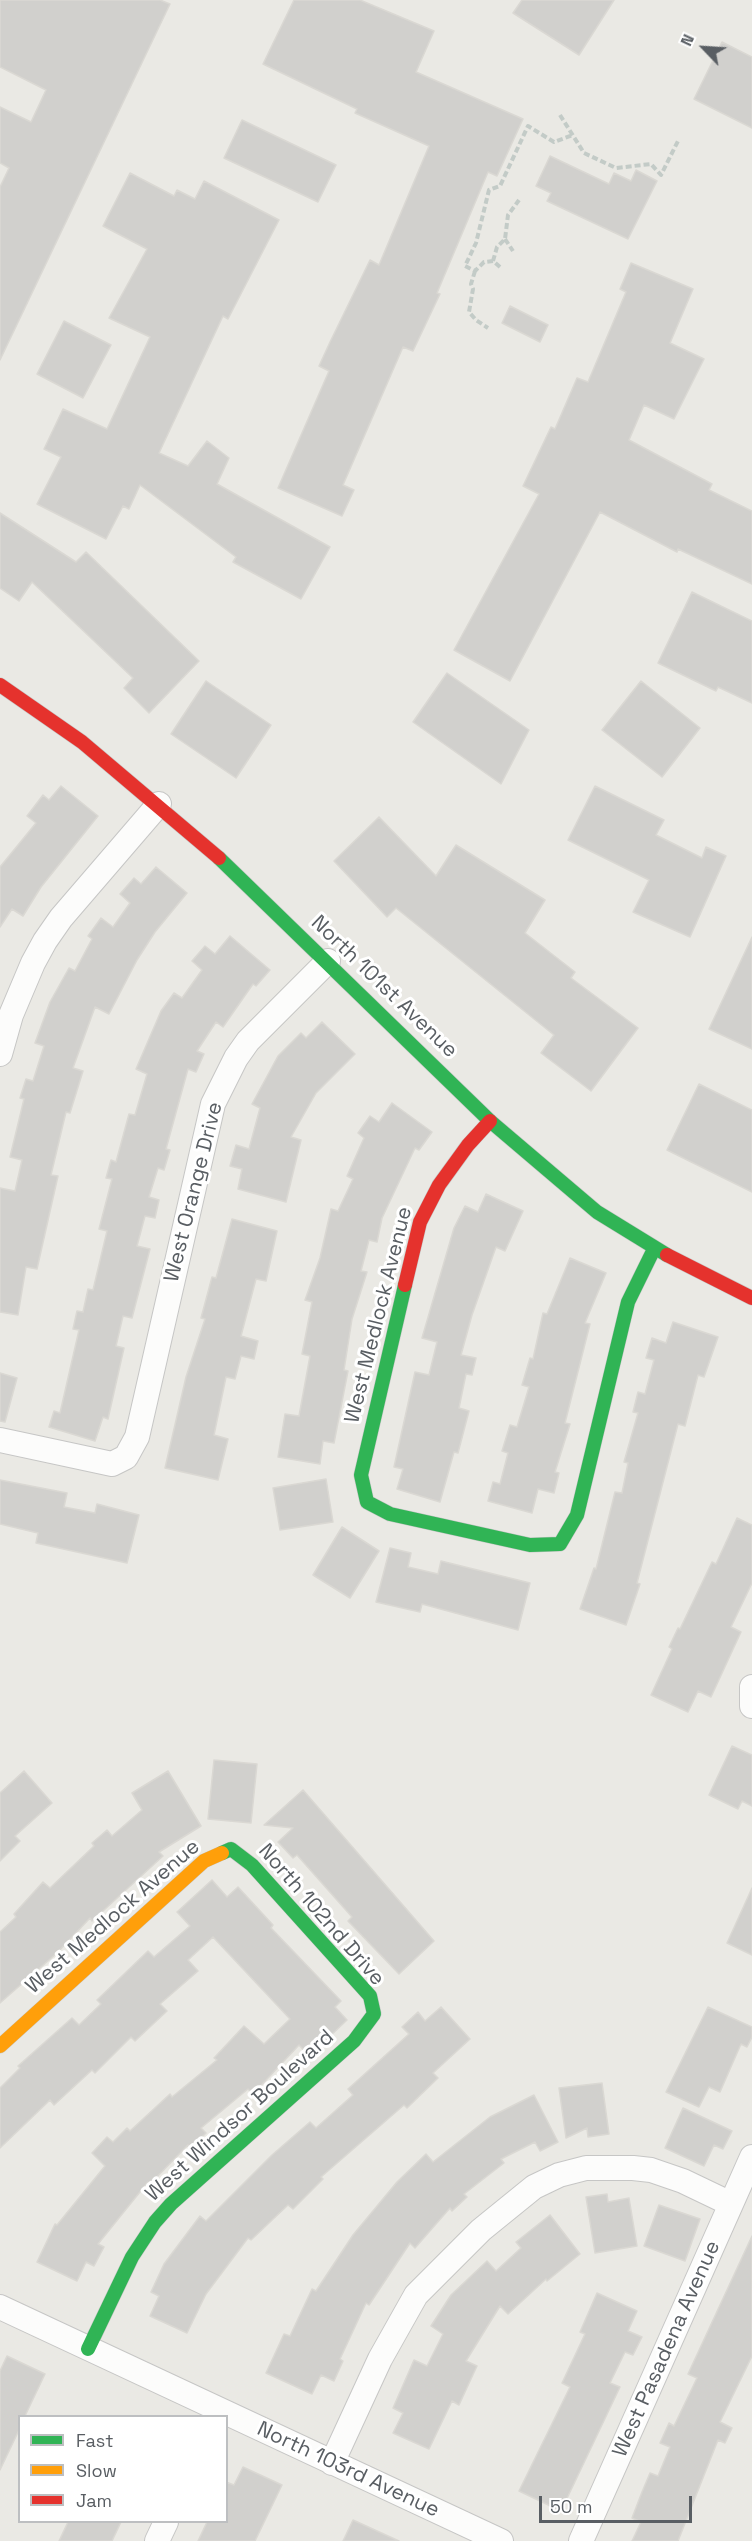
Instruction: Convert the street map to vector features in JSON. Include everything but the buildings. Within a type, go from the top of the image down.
[{"type":"street","name":"North 101st Avenue","points":[[0,685],[81,742],[159,804],[328,961],[490,1121],[597,1212],[654,1249],[752,1298]]},
{"type":"street","points":[[0,1054],[11,1015],[45,941],[61,918],[159,804]]},
{"type":"street","name":"West Orange Drive","points":[[0,1440],[112,1464],[126,1457],[137,1437],[213,1104],[236,1058],[248,1041],[328,961]]},
{"type":"street","name":"West Medlock Avenue","points":[[490,1121],[444,1178],[420,1222],[361,1475],[367,1502],[390,1514],[530,1545],[560,1544],[570,1531],[577,1515],[628,1302],[654,1249]]},
{"type":"street","name":"West Medlock Avenue","points":[[0,2046],[204,1861],[231,1849]]},
{"type":"street","name":"North 102nd Drive","points":[[231,1849],[252,1864],[370,1996],[374,2014]]},
{"type":"street","name":"West Windsor Boulevard","points":[[88,2349],[132,2257],[155,2222],[171,2204],[354,2041],[374,2014]]},
{"type":"street","name":"West Pasadena Avenue","points":[[581,2541],[752,2157]]},
{"type":"street","points":[[332,2463],[380,2359],[416,2295],[481,2230],[534,2187],[559,2175],[586,2168],[633,2168],[671,2177],[731,2204]]},
{"type":"street","name":"North 103rd Avenue","points":[[0,2307],[216,2413]]},
{"type":"street","name":"North 103rd Avenue","points":[[228,2418],[332,2463],[454,2531],[501,2541]]},
{"type":"street","points":[[157,2541],[166,2523]]},
{"type":"path","points":[[560,115],[584,153],[616,168],[651,164],[661,175],[678,141]]},
{"type":"path","points":[[475,271],[465,266],[476,243],[489,190],[500,186],[528,126],[554,142],[573,135]]},
{"type":"path","points":[[493,261],[497,248],[505,239],[508,215],[519,200]]},
{"type":"path","points":[[505,239],[513,251]]},
{"type":"path","points":[[488,328],[476,320],[470,312],[473,290],[471,284],[475,271],[484,262],[493,261],[500,267]]},
{"type":"traffic: fast","points":[[219,858],[490,1121],[597,1212],[667,1255]]},
{"type":"traffic: fast","points":[[405,1285],[361,1475],[367,1502],[390,1514],[530,1545],[560,1544],[577,1515],[628,1302],[654,1249]]},
{"type":"traffic: fast","points":[[88,2349],[132,2257],[155,2222],[171,2204],[354,2041],[374,2014],[370,1996],[252,1865],[231,1849],[222,1853]]},
{"type":"traffic: slow","points":[[0,2046],[204,1861],[222,1853]]},
{"type":"traffic: jam","points":[[0,685],[82,742],[219,858]]},
{"type":"traffic: jam","points":[[405,1285],[420,1222],[439,1185],[468,1145],[490,1121]]},
{"type":"traffic: jam","points":[[667,1255],[752,1298]]}]
